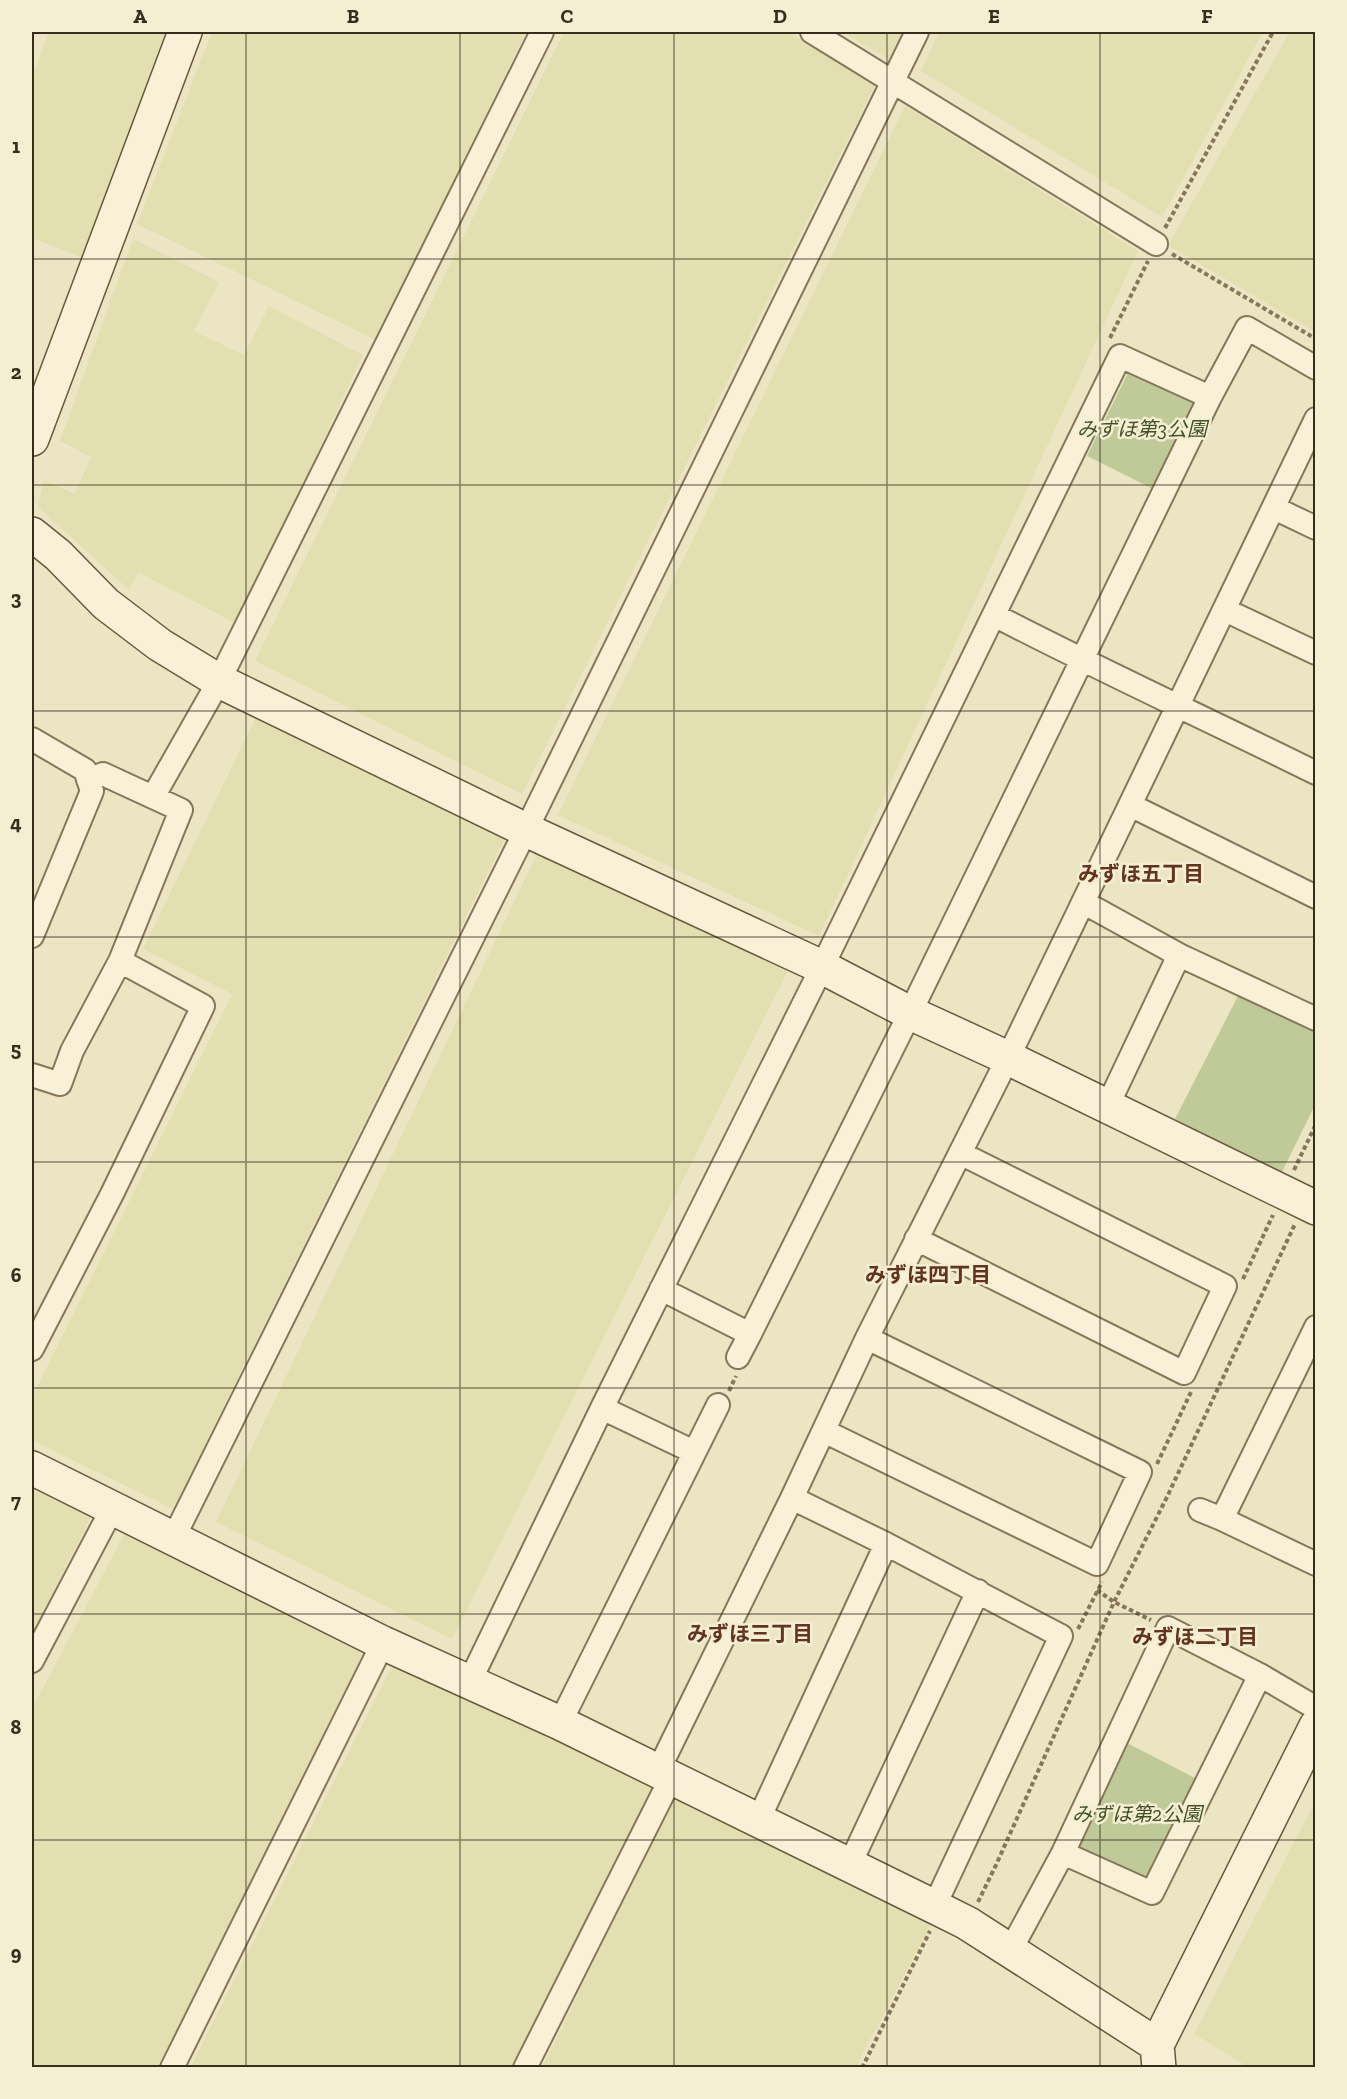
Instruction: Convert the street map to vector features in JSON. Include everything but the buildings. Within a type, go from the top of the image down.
[{"type":"street","points":[[32,439],[185,32]]},
{"type":"street","points":[[153,797],[219,681],[542,32]]},
{"type":"street","points":[[812,32],[1156,244]]},
{"type":"street","points":[[173,1539],[526,830],[917,32]]},
{"type":"street","points":[[738,1358],[910,1013],[1210,396],[1246,328],[1316,368]]},
{"type":"street","points":[[470,1681],[1120,356],[1210,396]]},
{"type":"street","points":[[525,2067],[664,1775],[867,1338],[1008,1058],[1316,419]]},
{"type":"street","points":[[1274,508],[1316,528]]},
{"type":"street","points":[[32,534],[58,555],[105,603],[160,645],[219,681],[526,830],[822,967],[910,1013],[1008,1058],[1310,1205]]},
{"type":"street","points":[[1225,610],[1316,653]]},
{"type":"street","points":[[994,615],[1080,660],[1316,773]]},
{"type":"street","points":[[32,739],[85,770],[92,791],[32,936]]},
{"type":"street","points":[[32,1075],[60,1084],[72,1051],[120,961],[181,810],[103,774],[88,780]]},
{"type":"street","points":[[1130,805],[1316,897]]},
{"type":"street","points":[[1083,902],[1179,955],[1316,1019]]},
{"type":"street","points":[[1107,1107],[1179,955]]},
{"type":"street","points":[[32,1349],[112,1194],[203,1006],[120,961]]},
{"type":"street","points":[[916,1239],[1184,1373],[1225,1286],[960,1153]]},
{"type":"street","points":[[661,1289],[750,1334]]},
{"type":"street","points":[[1222,1519],[1316,1328]]},
{"type":"street","points":[[824,1431],[1097,1564],[1140,1472],[867,1338]]},
{"type":"street","points":[[560,1723],[718,1405]]},
{"type":"street","points":[[602,1408],[694,1452]]},
{"type":"street","points":[[32,1468],[383,1643],[560,1723],[947,1913],[1010,1951],[1158,2056],[1316,1726]]},
{"type":"street","points":[[792,1498],[886,1544],[1061,1636],[947,1913]]},
{"type":"street","points":[[32,1661],[112,1509]]},
{"type":"street","points":[[1200,1510],[1315,1564]]},
{"type":"street","points":[[758,1821],[886,1544]]},
{"type":"street","points":[[850,1864],[978,1592]]},
{"type":"street","points":[[1010,1951],[1063,1853],[1168,1628],[1260,1675],[1316,1708]]},
{"type":"street","points":[[172,2067],[383,1643]]},
{"type":"street","points":[[1063,1853],[1152,1893],[1260,1675]]},
{"type":"path","points":[[1120,356],[1109,340],[1156,244],[1273,32]]},
{"type":"path","points":[[1156,244],[1316,339]]},
{"type":"path","points":[[862,2067],[947,1913],[996,1865],[1114,1602],[1310,1205]]},
{"type":"path","points":[[718,1405],[726,1399],[739,1370],[738,1358]]},
{"type":"path","points":[[1097,1590],[1114,1602],[1168,1628]]},
{"type":"shaded area","points":[[49,32],[173,32],[86,259],[32,238],[32,76]]},
{"type":"shaded area","points":[[212,32],[526,32],[376,340],[137,224]]},
{"type":"shaded area","points":[[564,32],[788,32],[875,85],[522,794],[255,661]]},
{"type":"shaded area","points":[[843,32],[906,32],[892,61]]},
{"type":"shaded area","points":[[939,32],[1263,32],[1162,217],[921,71]]},
{"type":"shaded area","points":[[1290,32],[1315,32],[1315,332],[1168,245]]},
{"type":"shaded area","points":[[905,106],[1138,251],[819,936],[558,815]]},
{"type":"shaded area","points":[[133,239],[219,282],[194,331],[244,355],[269,306],[363,355],[237,624],[138,572],[129,590],[38,507],[44,480],[75,494],[91,457],[60,441]]},
{"type":"shaded area","points":[[260,709],[509,830],[173,1509],[32,1440],[32,1397],[232,994],[143,949]]},
{"type":"shaded area","points":[[539,850],[788,971],[452,1639],[216,1522]]},
{"type":"shaded area","points":[[32,1479],[95,1509],[32,1633]]},
{"type":"shaded area","points":[[126,1531],[364,1652],[158,2067],[32,2068],[32,1709]]},
{"type":"shaded area","points":[[395,1660],[671,1778],[519,2067],[190,2068]]},
{"type":"shaded area","points":[[675,1797],[933,1920],[856,2067],[542,2068]]},
{"type":"shaded area","points":[[1315,1802],[1315,2067],[1248,2067],[1194,2034]]},
{"type":"green space","name":"みずほ第3公園","points":[[1129,371],[1197,401],[1153,489],[1087,456]]},
{"type":"green space","points":[[1240,992],[1315,1030],[1315,1105],[1281,1174],[1175,1119]]},
{"type":"green space","name":"みずほ第2公園","points":[[1127,1743],[1199,1780],[1149,1882],[1075,1848]]},
{"type":"district","name":"みずほ五丁目","points":[[1141,874]]},
{"type":"district","name":"みずほ四丁目","points":[[928,1275]]},
{"type":"district","name":"みずほ三丁目","points":[[750,1634]]},
{"type":"district","name":"みずほ二丁目","points":[[1195,1637]]}]
